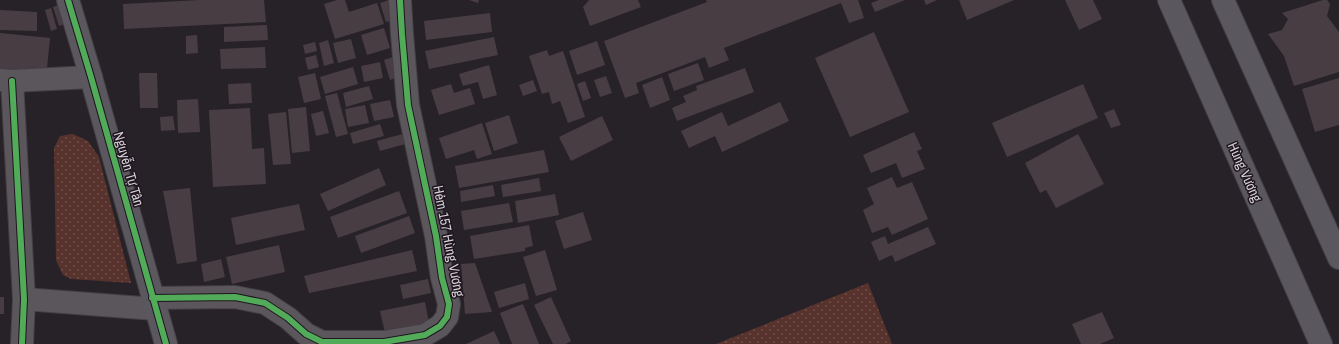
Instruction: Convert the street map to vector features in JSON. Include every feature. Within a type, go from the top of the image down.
[{"type":"main road","name":"Nguyễn Tự Tân","points":[[68,0],[166,344]]},
{"type":"main road","name":"Hùng Vương","points":[[1169,0],[1321,344]]},
{"type":"main road","points":[[1223,0],[1339,258]]},
{"type":"street","name":"Hẻm 157 Hùng Vương","points":[[24,298],[154,303],[235,296],[265,303],[288,318],[306,334],[322,342],[384,342],[425,335],[440,326],[447,317],[449,304],[442,278],[436,236],[408,105],[400,0]]},
{"type":"street","points":[[22,344],[24,298],[6,81],[91,77]]},
{"type":"shaded area","points":[[73,134],[88,141],[99,157],[131,283],[71,279],[63,275],[56,260],[54,148],[60,136]]},
{"type":"shaded area","points":[[868,283],[892,344],[716,344]]},
{"type":"building","points":[[200,0],[264,0],[266,22],[124,29],[123,4]]},
{"type":"building","points":[[337,0],[345,0],[349,12],[377,3],[384,24],[335,39],[324,4]]},
{"type":"building","points":[[389,0],[397,19],[386,22],[380,3]]},
{"type":"building","points":[[469,0],[479,0],[478,3]]},
{"type":"building","points":[[589,0],[638,0],[641,7],[590,26],[583,7]]},
{"type":"building","points":[[706,0],[858,0],[864,18],[849,23],[841,3],[724,48],[729,60],[709,68],[705,57],[636,83],[639,93],[625,98],[604,41],[707,2]]},
{"type":"building","points":[[879,0],[905,0],[875,12],[871,3]]},
{"type":"building","points":[[924,0],[937,0],[926,5]]},
{"type":"building","points":[[959,0],[1014,0],[967,20]]},
{"type":"building","points":[[1065,0],[1093,0],[1102,19],[1079,30]]},
{"type":"building","points":[[1327,0],[1330,4],[1327,16],[1339,32],[1339,72],[1294,86],[1284,56],[1268,34],[1282,30],[1288,19],[1282,13]]},
{"type":"building","points":[[58,5],[64,24],[59,26],[53,7]]},
{"type":"building","points":[[51,8],[57,29],[51,31],[45,10]]},
{"type":"building","points":[[0,10],[37,12],[37,31],[0,30]]},
{"type":"building","points":[[490,13],[492,32],[426,40],[424,21]]},
{"type":"building","points":[[267,25],[268,40],[224,42],[224,27]]},
{"type":"building","points":[[384,28],[390,48],[367,55],[361,35]]},
{"type":"building","points":[[874,32],[909,112],[850,137],[815,58]]},
{"type":"building","points":[[0,33],[50,38],[46,78],[0,73]]},
{"type":"building","points":[[197,35],[198,53],[186,54],[186,36]]},
{"type":"building","points":[[494,37],[498,55],[429,69],[425,51]]},
{"type":"building","points":[[351,39],[356,58],[338,63],[333,43]]},
{"type":"building","points":[[328,40],[334,63],[324,66],[319,43]]},
{"type":"building","points":[[597,41],[605,65],[577,75],[569,51]]},
{"type":"building","points":[[315,42],[317,51],[305,54],[303,45]]},
{"type":"building","points":[[265,47],[266,68],[221,69],[220,49]]},
{"type":"building","points":[[547,50],[549,56],[563,51],[585,117],[568,123],[560,101],[552,104],[549,92],[542,94],[529,56]]},
{"type":"building","points":[[316,55],[319,67],[308,70],[305,58]]},
{"type":"building","points":[[393,57],[400,76],[390,80],[384,60]]},
{"type":"building","points":[[380,62],[383,78],[364,82],[361,66]]},
{"type":"building","points":[[698,63],[704,80],[674,91],[668,74]]},
{"type":"building","points":[[489,65],[497,95],[483,99],[478,82],[463,86],[459,74]]},
{"type":"building","points":[[353,67],[358,84],[325,94],[320,77]]},
{"type":"building","points":[[745,68],[754,92],[677,121],[672,108],[686,102],[683,96],[697,90],[696,86]]},
{"type":"building","points":[[139,73],[157,73],[158,108],[140,108]]},
{"type":"building","points":[[315,73],[321,99],[304,103],[298,77]]},
{"type":"building","points":[[606,76],[612,93],[600,97],[594,80]]},
{"type":"building","points":[[662,77],[670,100],[650,108],[642,85]]},
{"type":"building","points":[[1339,78],[1339,125],[1315,132],[1302,89]]},
{"type":"building","points":[[533,80],[537,91],[523,96],[519,85]]},
{"type":"building","points":[[585,81],[591,98],[583,101],[577,84]]},
{"type":"building","points":[[251,83],[252,103],[229,104],[228,84]]},
{"type":"building","points":[[451,84],[454,93],[470,88],[475,104],[439,115],[431,90]]},
{"type":"building","points":[[1083,84],[1098,118],[1007,157],[992,123]]},
{"type":"building","points":[[369,86],[373,99],[346,107],[343,93]]},
{"type":"building","points":[[337,93],[348,134],[336,137],[325,96]]},
{"type":"building","points":[[198,99],[200,132],[178,133],[177,100]]},
{"type":"building","points":[[390,100],[394,117],[374,121],[370,104]]},
{"type":"building","points":[[780,102],[789,121],[722,152],[715,136],[689,148],[681,131],[722,112],[728,126]]},
{"type":"building","points":[[365,105],[369,123],[348,127],[345,109]]},
{"type":"building","points":[[306,107],[310,151],[292,153],[288,109]]},
{"type":"building","points":[[250,108],[252,149],[264,148],[266,184],[213,187],[209,110]]},
{"type":"building","points":[[1114,109],[1121,125],[1111,128],[1104,113]]},
{"type":"building","points":[[323,111],[329,133],[316,136],[311,114]]},
{"type":"building","points":[[286,112],[291,164],[273,165],[268,114]]},
{"type":"building","points":[[509,115],[518,143],[494,151],[485,123]]},
{"type":"building","points":[[173,116],[175,130],[161,131],[160,117]]},
{"type":"building","points":[[602,116],[613,140],[571,161],[559,137]]},
{"type":"building","points":[[482,123],[492,154],[477,159],[474,150],[446,159],[439,138]]},
{"type":"building","points":[[380,124],[384,136],[353,144],[350,133]]},
{"type":"building","points":[[914,132],[922,149],[917,151],[925,169],[902,178],[896,163],[871,173],[863,155]]},
{"type":"building","points":[[406,133],[409,143],[380,151],[377,141]]},
{"type":"building","points":[[1078,134],[1104,184],[1056,208],[1046,190],[1040,193],[1025,163]]},
{"type":"building","points":[[544,150],[549,172],[459,188],[455,166]]},
{"type":"building","points":[[379,168],[386,185],[328,211],[320,194]]},
{"type":"building","points":[[892,177],[897,188],[912,182],[928,219],[892,235],[888,227],[872,233],[863,210],[874,204],[867,188]]},
{"type":"building","points":[[539,178],[541,191],[503,197],[501,185]]},
{"type":"building","points":[[493,185],[495,196],[461,202],[460,191]]},
{"type":"building","points":[[190,188],[197,261],[177,264],[163,191]]},
{"type":"building","points":[[399,191],[407,213],[338,238],[330,217]]},
{"type":"building","points":[[555,194],[559,215],[518,223],[515,201]]},
{"type":"building","points":[[509,203],[513,222],[464,230],[461,211]]},
{"type":"building","points":[[299,204],[305,230],[236,245],[231,218]]},
{"type":"building","points":[[583,212],[592,240],[564,249],[555,221]]},
{"type":"building","points":[[409,216],[415,233],[361,253],[355,236]]},
{"type":"building","points":[[529,225],[533,246],[525,248],[525,251],[474,259],[470,236]]},
{"type":"building","points":[[928,227],[936,244],[895,262],[892,255],[879,261],[871,242],[885,236],[888,244]]},
{"type":"building","points":[[279,245],[285,272],[232,284],[226,257]]},
{"type":"building","points":[[412,250],[417,271],[309,293],[304,276]]},
{"type":"building","points":[[545,250],[557,290],[536,296],[523,257]]},
{"type":"building","points":[[221,259],[225,277],[204,282],[201,264]]},
{"type":"building","points":[[475,263],[492,312],[465,314],[461,264]]},
{"type":"building","points":[[428,279],[431,293],[403,299],[400,285]]},
{"type":"building","points":[[525,283],[529,299],[499,308],[494,292]]},
{"type":"building","points":[[0,297],[4,297],[4,314],[0,314]]},
{"type":"building","points":[[551,297],[571,341],[566,344],[553,344],[534,305]]},
{"type":"building","points":[[425,302],[430,328],[386,337],[380,311]]},
{"type":"building","points":[[523,304],[539,344],[512,344],[500,313]]},
{"type":"building","points":[[1102,312],[1114,338],[1100,344],[1081,344],[1072,324]]},
{"type":"building","points":[[494,331],[500,344],[466,344]]},
{"type":"cycle path","points":[[68,0],[166,344]]},
{"type":"cycle path","points":[[152,298],[235,297],[265,303],[288,318],[306,334],[322,342],[384,342],[425,335],[440,326],[447,317],[449,304],[442,278],[436,236],[408,105],[400,0]]},
{"type":"cycle path","points":[[12,81],[24,299],[22,344]]}]
